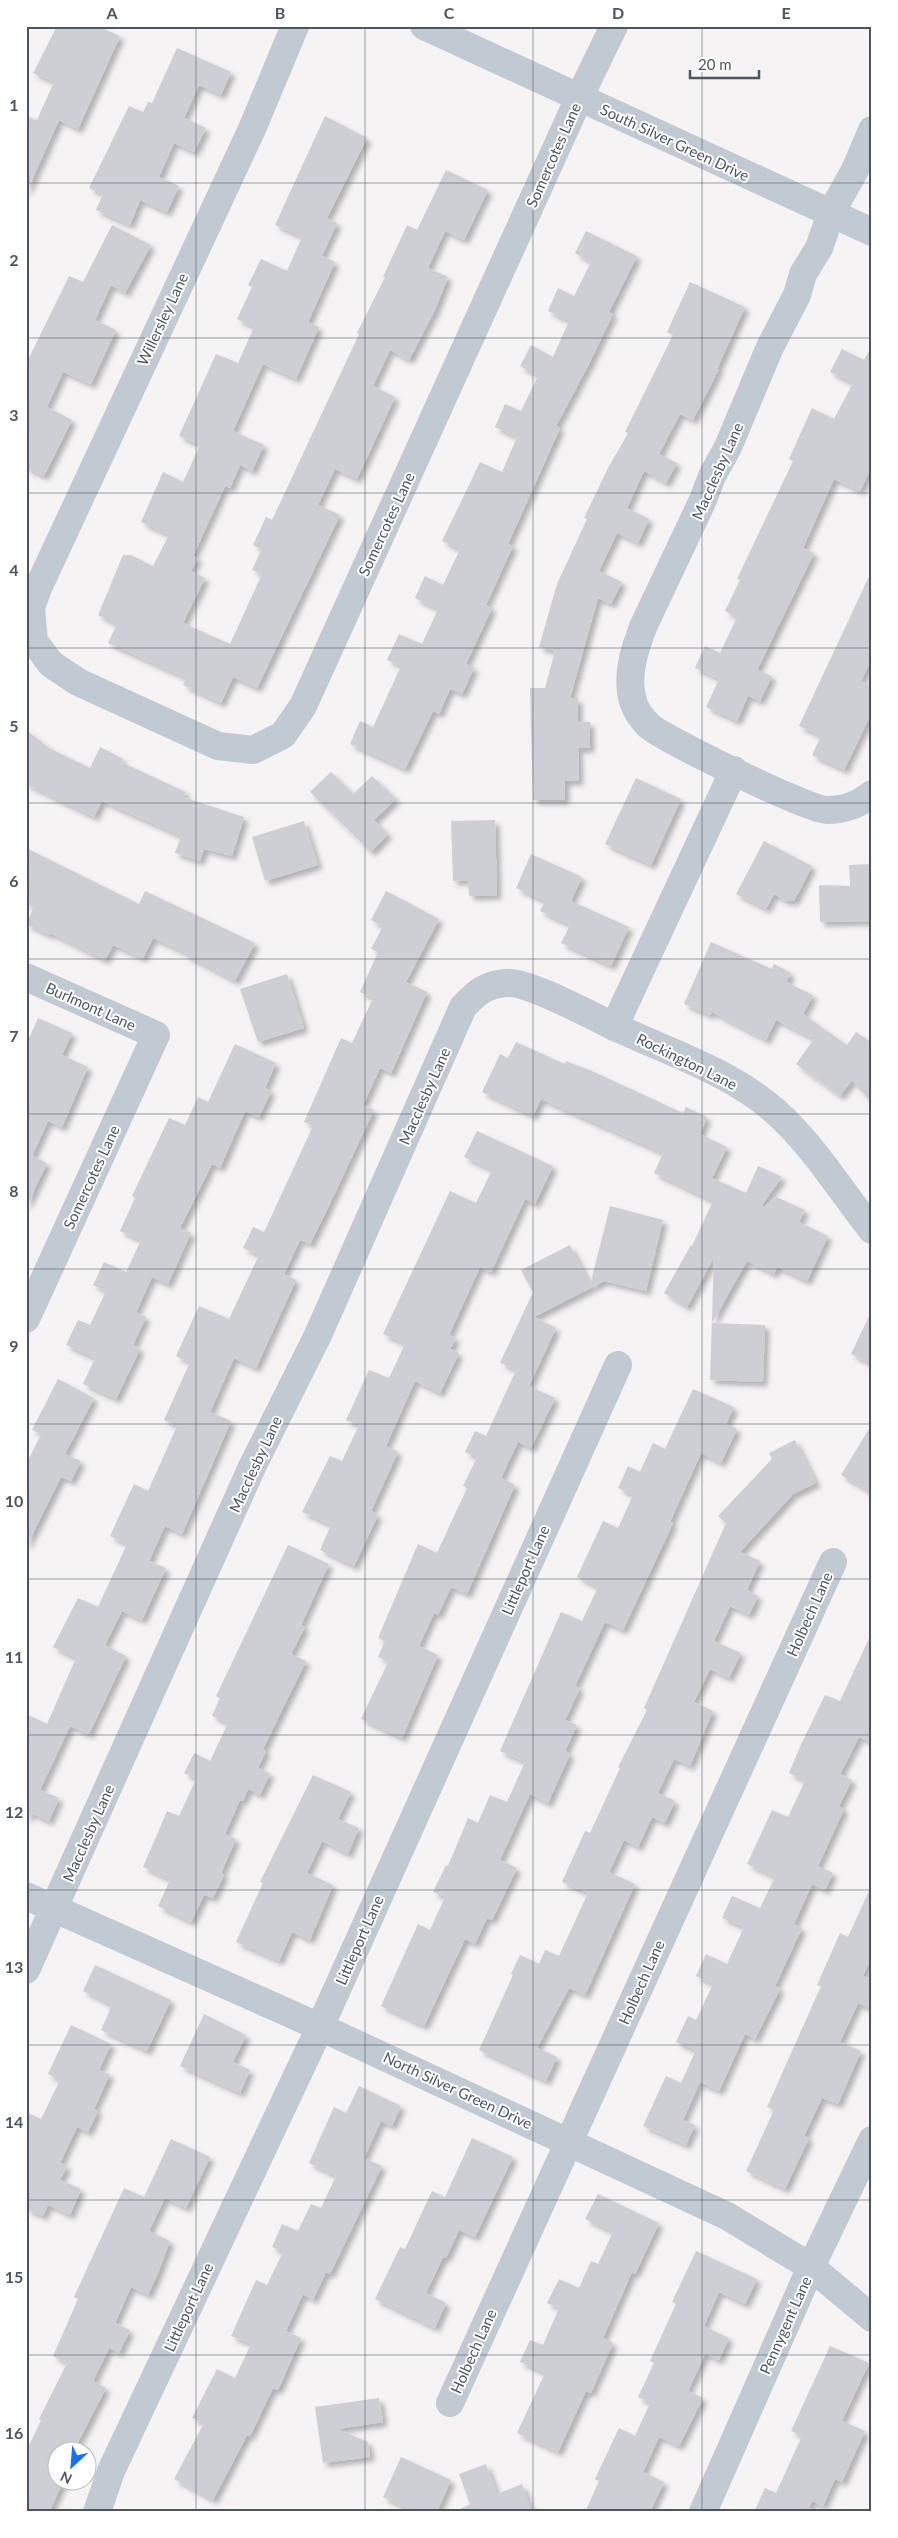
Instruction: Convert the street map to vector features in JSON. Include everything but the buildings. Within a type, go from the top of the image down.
[{"type":"street","name":"Willersley Lane","points":[[32,612],[38,588],[252,129],[296,26]]},
{"type":"street","name":"South Silver Green Drive","points":[[424,26],[872,232]]},
{"type":"street","name":"Somercotes Lane","points":[[32,612],[34,641],[51,664],[78,682],[218,746],[253,750],[283,735],[303,706],[579,98],[614,26]]},
{"type":"street","name":"Macclesby Lane","points":[[734,770],[670,740],[648,725],[634,706],[630,681],[636,645],[688,534],[712,476],[728,447],[770,347],[797,295],[803,274],[819,248],[831,213],[855,170],[872,130]]},
{"type":"street","points":[[614,1027],[734,770],[796,800],[825,811],[855,806],[872,794]]},
{"type":"street","name":"Burlmont Lane","points":[[26,977],[156,1035]]},
{"type":"street","name":"Macclesby Lane","points":[[26,1970],[252,1467],[318,1335],[463,1007],[479,990],[509,982]]},
{"type":"street","name":"Rockington Lane","points":[[509,982],[540,992],[709,1069],[754,1096],[776,1112],[812,1151],[872,1230]]},
{"type":"street","name":"Somercotes Lane","points":[[26,1319],[156,1035]]},
{"type":"street","name":"Littleport Lane","points":[[97,2512],[111,2471],[320,2027],[618,1365]]},
{"type":"street","name":"Holbech Lane","points":[[450,2403],[833,1562]]},
{"type":"street","name":"North Silver Green Drive","points":[[26,1896],[320,2027],[727,2216],[811,2267],[872,2318]]},
{"type":"street","name":"Pennygent Lane","points":[[703,2512],[811,2267],[872,2140]]}]
